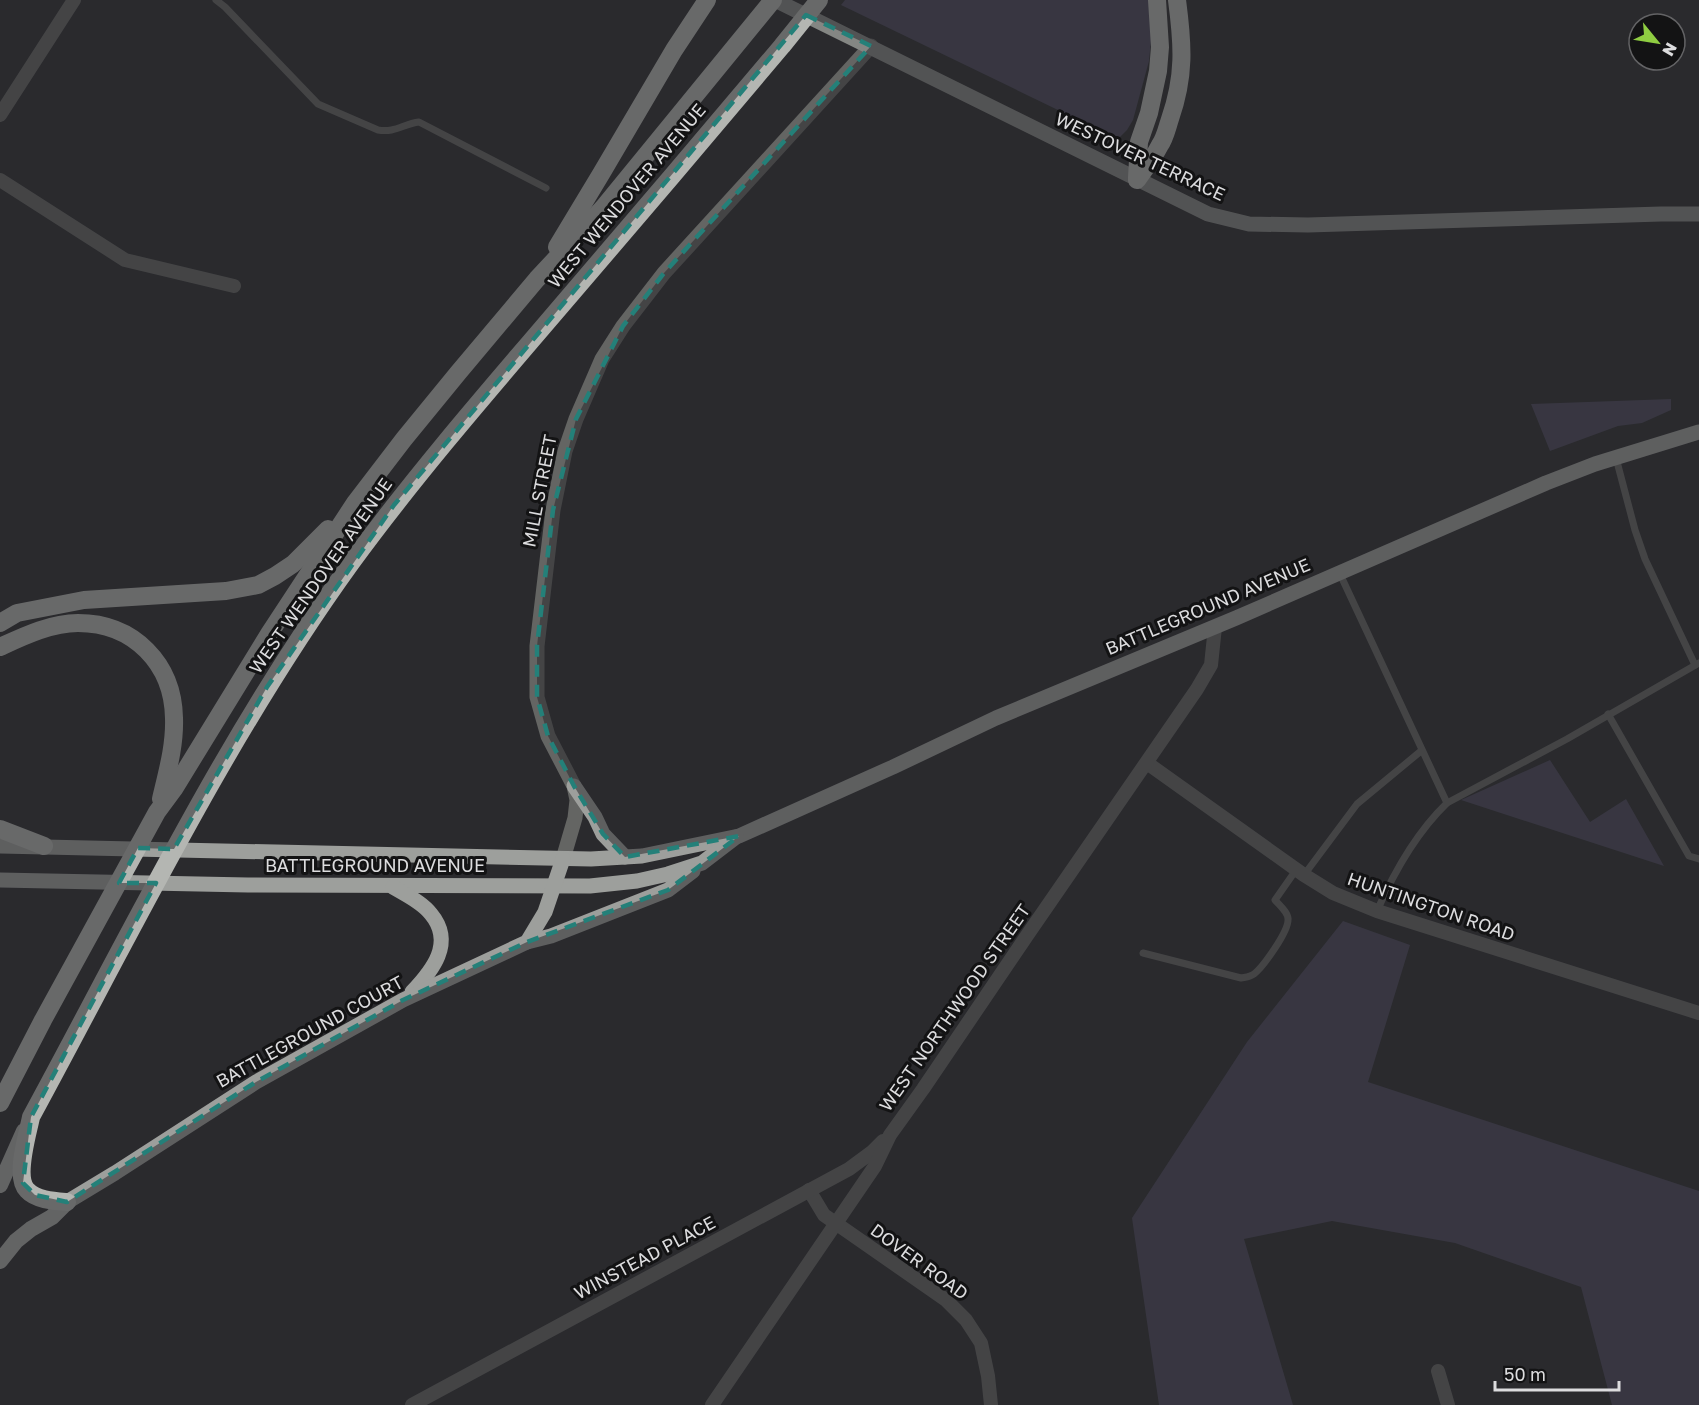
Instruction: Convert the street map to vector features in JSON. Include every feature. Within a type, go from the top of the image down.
[{"type":"highway","points":[[537,279],[706,0]]},
{"type":"highway","name":"WEST WENDOVER AVENUE","points":[[0,1103],[43,1020],[158,812],[269,634],[356,502],[458,373],[537,279],[603,208],[774,0]]},
{"type":"highway","name":"WEST WENDOVER AVENUE","points":[[0,1185],[31,1117],[198,805],[267,687],[350,564],[394,505],[512,363],[775,55],[819,0]]},
{"type":"highway","points":[[1137,180],[1139,142],[1149,113],[1158,71],[1160,47],[1156,0]]},
{"type":"highway","points":[[1137,180],[1161,144],[1176,104],[1183,57],[1177,0]]},
{"type":"highway","points":[[0,623],[17,613],[84,600],[226,591],[258,585],[292,564],[356,502]]},
{"type":"highway","points":[[0,647],[54,626],[78,623],[103,626],[121,633],[150,652],[164,672],[172,695],[174,718],[173,744],[158,812]]},
{"type":"highway","points":[[0,829],[44,846]]},
{"type":"highway","points":[[31,1117],[22,1163],[23,1183],[27,1190],[35,1196],[51,1201],[67,1202]]},
{"type":"highway","points":[[0,1261],[16,1241],[52,1217],[67,1202]]},
{"type":"main road","name":"WESTOVER TERRACE","points":[[774,0],[1208,214],[1249,224],[1308,225],[1699,214]]},
{"type":"main road","name":"BATTLEGROUND AVENUE","points":[[0,880],[393,887],[590,886],[637,881],[668,874],[702,863],[739,836],[996,718],[1215,627],[1546,483],[1616,457],[1699,432]]},
{"type":"main road","points":[[574,786],[596,817],[603,834],[625,857]]},
{"type":"main road","name":"BATTLEGROUND AVENUE","points":[[0,846],[591,860],[642,856],[739,836]]},
{"type":"main road","points":[[527,942],[545,912],[563,859]]},
{"type":"main road","name":"BATTLEGROUND COURT","points":[[67,1202],[256,1082],[403,1000],[527,942],[551,936],[668,890],[702,863]]},
{"type":"main road","points":[[393,887],[420,904],[432,915],[441,938],[440,953],[435,966],[403,1000]]},
{"type":"street","points":[[0,115],[74,0]]},
{"type":"street","name":"MILL STREET","points":[[563,859],[575,818],[577,800],[574,786],[548,736],[537,698],[537,646],[553,510],[565,451],[576,419],[602,359],[623,326],[664,273],[871,46]]},
{"type":"street","points":[[0,180],[125,260],[234,286]]},
{"type":"street","name":"WEST NORTHWOOD STREET","points":[[712,1405],[875,1166],[890,1135],[1197,689],[1211,665],[1215,627]]},
{"type":"street","name":"HUNTINGTON ROAD","points":[[1147,763],[1333,893],[1377,911],[1699,1013]]},
{"type":"street","name":"WINSTEAD PLACE","points":[[412,1405],[849,1169],[890,1135]]},
{"type":"street","name":"DOVER ROAD","points":[[809,1190],[824,1215],[946,1300],[966,1320],[981,1343],[991,1405]]},
{"type":"street","points":[[1438,1371],[1448,1405]]},
{"type":"lane","points":[[216,0],[318,104],[378,130],[388,132],[419,122],[546,188]]},
{"type":"lane","points":[[1377,911],[1392,878],[1414,843],[1434,815],[1447,802],[1567,739],[1697,664],[1645,559],[1616,457]]},
{"type":"lane","points":[[1339,573],[1447,802]]},
{"type":"lane","points":[[1608,714],[1689,856],[1699,860]]},
{"type":"lane","points":[[1143,953],[1240,978],[1251,976],[1260,969],[1285,931],[1288,921],[1287,914],[1275,900],[1357,804],[1421,751]]},
{"type":"highlighted area","points":[[806,15],[871,46],[664,273],[623,326],[576,419],[553,510],[537,646],[537,697],[548,736],[574,786],[603,834],[625,857],[739,836],[668,890],[527,942],[403,1000],[256,1082],[67,1202],[35,1195],[23,1183],[31,1117],[156,883],[119,883],[138,848],[174,849],[267,687],[394,505]]},
{"type":"shaded area","points":[[845,0],[1149,0],[1152,30],[1149,61],[1133,120],[1118,139],[841,5]]},
{"type":"shaded area","points":[[1671,399],[1671,410],[1642,423],[1618,426],[1550,451],[1531,404]]},
{"type":"shaded area","points":[[1550,760],[1590,822],[1626,799],[1664,866],[1461,800]]},
{"type":"shaded area","points":[[1343,921],[1410,945],[1368,1082],[1699,1191],[1699,1405],[1612,1405],[1581,1287],[1455,1243],[1332,1221],[1244,1239],[1293,1405],[1159,1405],[1132,1218],[1247,1042]]}]
